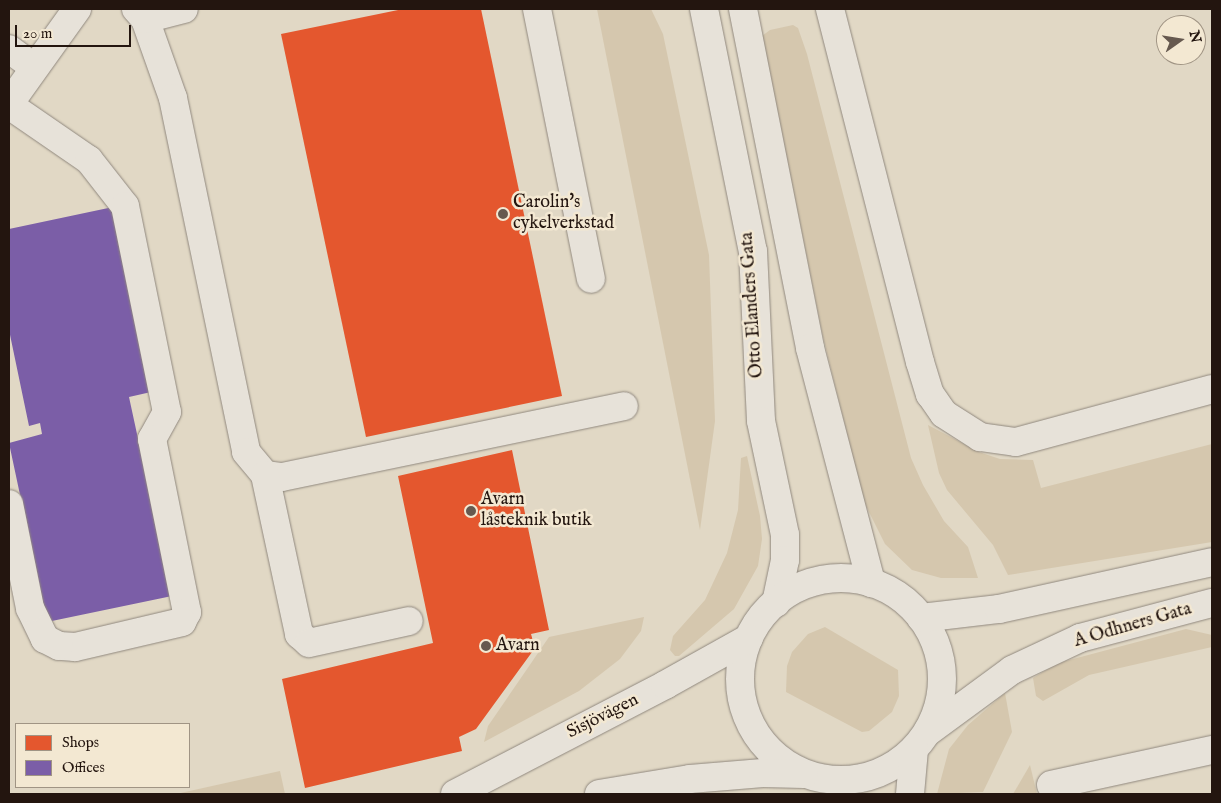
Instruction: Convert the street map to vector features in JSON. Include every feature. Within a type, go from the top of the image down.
[{"type":"street","points":[[9,504],[30,608],[45,639],[59,646],[75,647],[182,622],[187,612],[152,439],[167,412],[125,206],[89,160],[9,104],[76,9]]},
{"type":"street","points":[[184,9],[140,14],[173,98],[246,452],[265,475],[298,634],[309,643],[409,621]]},
{"type":"street","points":[[537,9],[591,279]]},
{"type":"street","name":"Otto Elanders Gata","points":[[704,9],[753,251],[761,421],[785,535],[785,560],[776,603]]},
{"type":"street","points":[[743,9],[810,348],[871,583]]},
{"type":"street","points":[[830,9],[920,362],[930,394],[944,414],[980,437],[1016,442],[1212,389]]},
{"type":"street","points":[[9,49],[34,67]]},
{"type":"street","points":[[265,475],[282,477],[624,406]]},
{"type":"street","points":[[921,618],[999,609],[1212,562]]},
{"type":"street","name":"Otto Elanders Gata","points":[[910,794],[921,740],[939,704],[942,674],[936,644],[921,618],[899,596],[871,583],[843,578],[814,582],[776,603],[749,638],[741,670],[742,694],[748,718],[766,746],[784,763],[817,782],[870,777],[902,761],[921,740]]},
{"type":"street","name":"A Odhners Gata","points":[[921,740],[1012,670],[1080,638],[1212,604]]},
{"type":"street","name":"Sisjövägen","points":[[455,794],[665,685],[749,638]]},
{"type":"street","points":[[1051,785],[1212,750]]},
{"type":"street","points":[[599,794],[690,779],[763,773],[817,782]]},
{"type":"shaded area","points":[[597,9],[651,9],[663,34],[709,255],[715,421],[700,530]]},
{"type":"shaded area","points":[[793,25],[798,28],[807,54],[911,458],[923,485],[944,521],[968,547],[978,578],[941,578],[912,570],[885,544],[864,502],[823,337],[762,36],[770,30]]},
{"type":"shaded area","points":[[928,425],[979,452],[1000,459],[1033,460],[1041,488],[1212,444],[1212,542],[1008,575],[993,545],[947,490],[939,473]]},
{"type":"shaded area","points":[[747,456],[760,516],[762,539],[758,566],[734,609],[679,656],[675,656],[670,650],[673,636],[705,600],[727,553],[738,510],[741,458]]},
{"type":"shaded area","points":[[644,617],[641,631],[620,659],[579,691],[484,742],[488,726],[549,637]]},
{"type":"shaded area","points":[[825,627],[898,670],[899,696],[892,712],[869,731],[862,732],[786,692],[787,666],[792,652],[808,634]]},
{"type":"shaded area","points":[[1186,629],[1212,635],[1212,647],[1089,675],[1043,701],[1036,696],[1033,678],[1058,663]]},
{"type":"shaded area","points":[[1005,693],[1012,732],[983,792],[937,794],[949,749],[968,725]]},
{"type":"shaded area","points":[[1030,765],[1037,794],[1013,794]]},
{"type":"shaded area","points":[[280,771],[285,794],[176,794]]},
{"type":"building: Shops","points":[[403,9],[481,9],[562,396],[366,437],[281,34]]},
{"type":"building: Shops","points":[[512,450],[549,630],[531,634],[535,648],[476,729],[459,737],[462,751],[305,788],[282,679],[433,643],[398,476]]},
{"type":"building: Offices","points":[[113,207],[151,392],[129,397],[172,596],[47,622],[9,443],[42,434],[40,423],[29,426],[9,330],[9,229]]},
{"type":"place","name":"Carolin's cykelverkstad","points":[[503,214]]},
{"type":"place","name":"Avarn låsteknik butik","points":[[471,511]]},
{"type":"place","name":"Avarn","points":[[486,646]]}]
